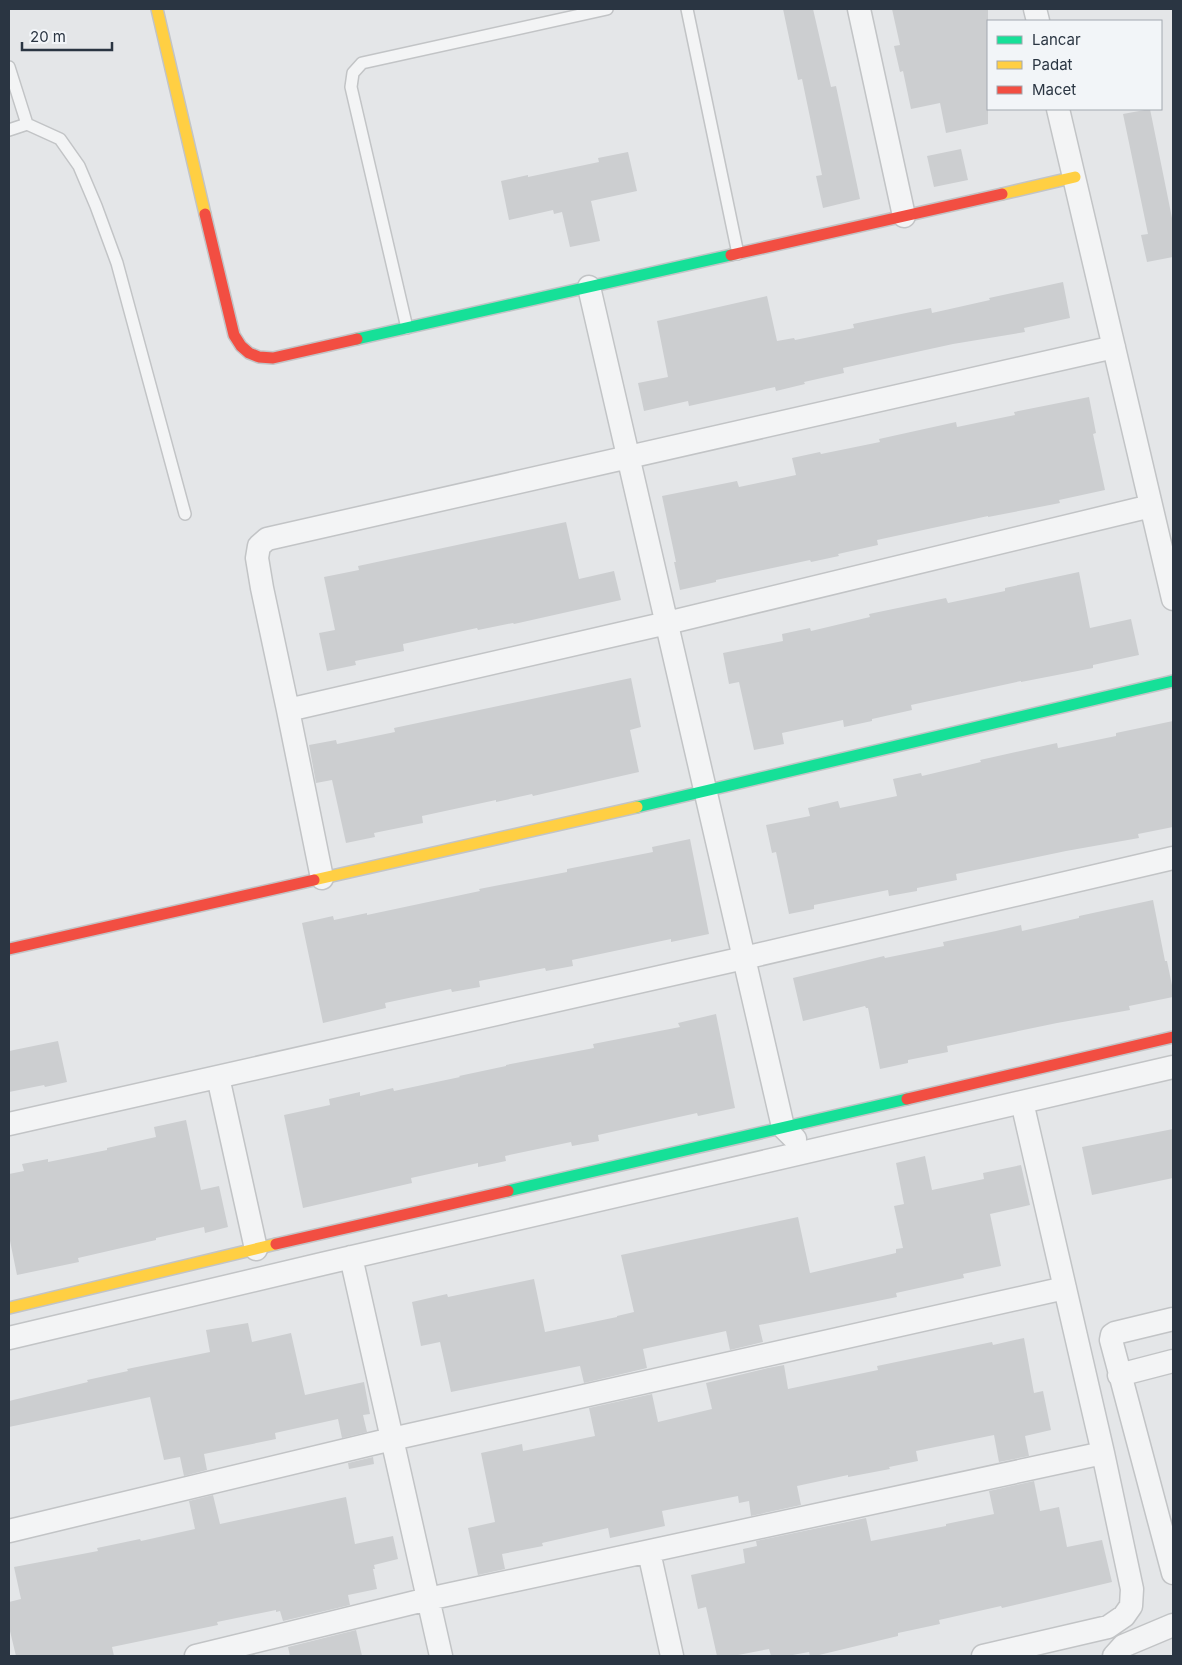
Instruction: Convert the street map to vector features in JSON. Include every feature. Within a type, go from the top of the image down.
[{"type":"street","points":[[157,9],[234,335],[241,348],[255,357],[273,358],[1074,177]]},
{"type":"street","points":[[859,9],[904,216]]},
{"type":"street","points":[[1058,110],[1173,599]]},
{"type":"street","points":[[589,287],[783,1126],[808,1152]]},
{"type":"street","points":[[322,878],[257,558],[259,546],[267,539],[1114,347]]},
{"type":"street","points":[[288,710],[667,623],[1151,506]]},
{"type":"street","points":[[9,949],[706,791],[1173,681]]},
{"type":"street","points":[[9,1124],[744,958],[1173,858]]},
{"type":"street","points":[[9,1308],[1173,1036]]},
{"type":"street","points":[[9,1338],[1173,1067]]},
{"type":"street","points":[[218,1077],[256,1249]]},
{"type":"street","points":[[983,1656],[1108,1627],[1124,1616],[1131,1606],[1132,1589],[1103,1454],[1022,1102]]},
{"type":"street","points":[[316,1235],[322,1264]]},
{"type":"street","points":[[351,1257],[441,1656]]},
{"type":"street","points":[[9,1531],[392,1439],[1065,1288]]},
{"type":"street","points":[[1173,1319],[1112,1335],[1111,1340],[1173,1573]]},
{"type":"street","points":[[1119,1375],[1173,1361]]},
{"type":"street","points":[[196,1656],[428,1599],[1103,1454]]},
{"type":"street","points":[[649,1552],[672,1656]]},
{"type":"street","points":[[1114,1656],[1123,1646],[1173,1625]]},
{"type":"lane","points":[[407,328],[351,87],[352,73],[362,63],[607,9]]},
{"type":"lane","points":[[687,9],[738,254]]},
{"type":"lane","points":[[9,67],[27,124]]},
{"type":"lane","points":[[9,130],[27,124],[60,139],[79,166],[117,263],[186,514]]},
{"type":"building","points":[[783,9],[813,9],[831,87],[836,86],[860,199],[823,208],[816,176],[822,175],[802,79],[798,80]]},
{"type":"building","points":[[892,9],[988,9],[988,124],[946,133],[940,103],[911,109],[903,71],[900,72],[894,46],[900,45]]},
{"type":"building","points":[[1150,110],[1173,223],[1173,257],[1147,262],[1141,235],[1148,234],[1123,114]]},
{"type":"building","points":[[961,149],[968,180],[934,187],[927,156]]},
{"type":"building","points":[[628,152],[637,191],[591,201],[600,241],[570,247],[562,212],[554,214],[553,210],[509,220],[501,181],[599,162],[598,158]]},
{"type":"building","points":[[1063,282],[1070,318],[1024,328],[1025,332],[953,344],[843,368],[844,373],[804,382],[805,384],[776,391],[775,387],[689,406],[688,401],[644,411],[638,383],[668,377],[657,321],[767,296],[777,341],[794,338],[795,340],[854,328],[853,324],[931,308],[932,313]]},
{"type":"building","points":[[1089,397],[1096,433],[1093,434],[1105,490],[1059,500],[1060,503],[988,516],[877,540],[878,545],[838,554],[839,556],[811,562],[810,560],[716,580],[716,582],[680,590],[662,496],[737,481],[739,487],[796,475],[792,458],[880,442],[879,439],[956,422],[957,427],[1015,415],[1014,412]]},
{"type":"building","points":[[566,522],[579,579],[614,571],[621,600],[514,624],[478,630],[477,628],[403,644],[404,651],[355,661],[356,665],[327,671],[319,633],[335,630],[324,577],[359,570],[358,566]]},
{"type":"building","points":[[1079,572],[1090,628],[1131,619],[1139,655],[1093,665],[1093,668],[1021,681],[911,705],[912,710],[872,719],[872,721],[844,727],[843,720],[782,733],[784,744],[754,750],[739,682],[729,684],[723,653],[783,641],[782,634],[810,628],[811,631],[870,617],[869,614],[946,598],[948,603]]},
{"type":"building","points":[[631,678],[641,727],[630,730],[639,772],[533,796],[532,794],[496,802],[496,800],[422,816],[423,823],[374,833],[375,837],[346,843],[332,780],[316,783],[309,745],[336,740],[337,744],[395,732],[394,728]]},
{"type":"building","points":[[1173,721],[1173,827],[1138,834],[1139,838],[956,874],[957,880],[917,888],[917,891],[889,896],[888,890],[814,905],[814,909],[789,914],[776,852],[772,853],[766,825],[810,816],[808,808],[838,801],[840,808],[897,796],[893,779],[921,773],[922,776],[981,762],[980,760],[1057,743],[1058,748],[1116,736],[1116,733]]},
{"type":"building","points":[[690,839],[709,934],[671,942],[671,939],[572,960],[573,966],[546,971],[545,968],[479,981],[480,987],[452,992],[451,989],[385,1003],[386,1008],[323,1023],[302,923],[333,916],[334,920],[367,913],[367,915],[480,891],[479,889],[567,872],[567,869],[653,852],[652,847]]},
{"type":"building","points":[[1153,900],[1173,997],[1129,1006],[1130,1010],[947,1046],[948,1052],[908,1060],[908,1063],[880,1069],[868,1008],[865,1006],[803,1021],[793,978],[884,956],[885,958],[944,946],[943,942],[1021,925],[1022,931]]},
{"type":"building","points":[[716,1014],[735,1108],[698,1116],[697,1113],[598,1135],[599,1141],[572,1146],[571,1142],[505,1156],[506,1161],[478,1167],[478,1163],[411,1178],[412,1183],[303,1208],[284,1115],[330,1105],[329,1099],[360,1092],[360,1096],[393,1088],[394,1091],[506,1065],[594,1048],[593,1044],[680,1027],[678,1023]]},
{"type":"building","points":[[58,1041],[67,1082],[9,1092],[9,1051]]},
{"type":"building","points":[[186,1120],[201,1190],[219,1186],[228,1227],[205,1233],[204,1227],[78,1258],[79,1262],[17,1275],[9,1236],[9,1174],[24,1171],[22,1164],[48,1159],[48,1162],[107,1150],[107,1148],[156,1137],[154,1127]]},
{"type":"building","points":[[1173,1129],[1173,1178],[1092,1195],[1082,1147]]},
{"type":"building","points":[[925,1156],[932,1190],[984,1179],[983,1173],[1021,1165],[1030,1205],[990,1214],[1001,1266],[963,1274],[964,1278],[896,1293],[897,1297],[759,1325],[763,1342],[730,1350],[726,1331],[643,1349],[647,1368],[584,1383],[580,1366],[451,1392],[440,1342],[421,1346],[412,1302],[447,1294],[448,1297],[534,1279],[545,1332],[617,1317],[634,1312],[621,1255],[798,1217],[810,1273],[896,1253],[896,1249],[903,1248],[894,1206],[904,1204],[896,1163]]},
{"type":"building","points":[[248,1323],[252,1342],[291,1333],[305,1395],[364,1382],[370,1414],[363,1415],[367,1432],[342,1438],[338,1419],[275,1433],[276,1439],[204,1454],[207,1470],[184,1476],[180,1457],[164,1460],[150,1397],[9,1427],[9,1401],[88,1382],[87,1380],[128,1371],[127,1369],[210,1352],[206,1330]]},
{"type":"building","points":[[1024,1338],[1034,1393],[1043,1391],[1051,1430],[1025,1436],[1029,1456],[999,1462],[994,1435],[916,1451],[918,1461],[889,1467],[890,1469],[848,1477],[848,1475],[797,1486],[801,1505],[751,1516],[749,1501],[739,1503],[738,1496],[662,1511],[665,1526],[610,1538],[608,1528],[542,1543],[543,1546],[502,1554],[505,1569],[478,1575],[468,1528],[495,1522],[481,1453],[522,1444],[523,1451],[595,1436],[589,1408],[652,1394],[658,1422],[712,1409],[706,1383],[768,1368],[784,1365],[788,1389],[878,1370],[877,1366],[992,1342],[993,1345]]},
{"type":"building","points":[[373,1457],[374,1464],[349,1469],[348,1463]]},
{"type":"building","points":[[1034,1481],[1040,1511],[1059,1507],[1067,1547],[1102,1540],[1112,1582],[1002,1608],[1001,1606],[939,1620],[940,1624],[898,1633],[898,1636],[815,1656],[810,1656],[809,1652],[787,1656],[771,1656],[769,1649],[733,1656],[717,1656],[706,1607],[698,1609],[691,1575],[745,1563],[743,1549],[757,1546],[756,1541],[866,1518],[871,1541],[994,1514],[989,1491]]},
{"type":"building","points":[[213,1495],[220,1524],[346,1497],[355,1544],[393,1536],[398,1559],[374,1565],[377,1589],[348,1595],[350,1605],[283,1621],[280,1611],[276,1612],[276,1610],[217,1622],[218,1625],[112,1647],[114,1656],[16,1656],[9,1627],[9,1602],[21,1599],[14,1567],[98,1551],[97,1548],[140,1539],[141,1541],[195,1529],[189,1501]]},
{"type":"building","points":[[356,1630],[362,1656],[290,1656],[288,1647]]},
{"type":"traffic: fast","points":[[357,339],[731,255]]},
{"type":"traffic: fast","points":[[637,807],[1173,681]]},
{"type":"traffic: fast","points":[[508,1191],[907,1099]]},
{"type":"traffic: slow","points":[[157,9],[205,214]]},
{"type":"traffic: slow","points":[[1002,194],[1075,177]]},
{"type":"traffic: slow","points":[[314,880],[637,807]]},
{"type":"traffic: slow","points":[[9,1308],[276,1244]]},
{"type":"traffic: jam","points":[[731,255],[1002,194]]},
{"type":"traffic: jam","points":[[205,214],[234,335],[241,346],[249,353],[259,357],[273,358],[357,339]]},
{"type":"traffic: jam","points":[[9,949],[314,880]]},
{"type":"traffic: jam","points":[[907,1099],[1173,1037]]},
{"type":"traffic: jam","points":[[276,1244],[508,1191]]}]
